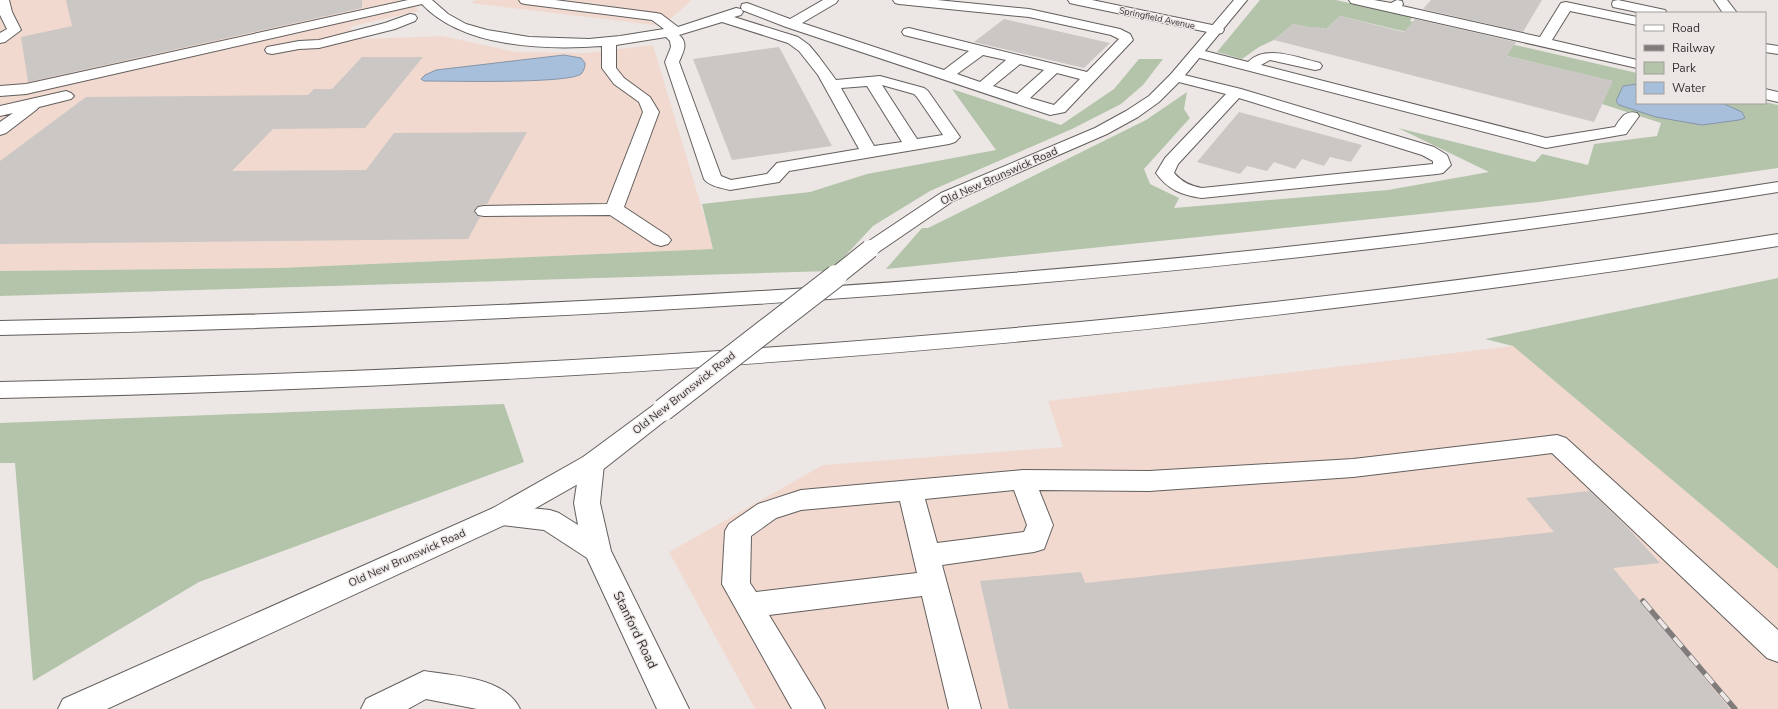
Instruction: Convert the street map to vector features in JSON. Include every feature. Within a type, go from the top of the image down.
[{"type":"main road","points":[[0,38],[14,30],[5,12],[3,0]]},
{"type":"main road","points":[[369,0],[379,11]]},
{"type":"main road","points":[[0,91],[26,89],[425,0],[450,22],[470,30],[518,40],[564,43],[610,41],[671,32],[723,18],[753,3],[791,24],[1050,110],[1059,109],[1126,40],[1125,37],[1115,32],[1029,13],[947,3],[899,0]]},
{"type":"main road","points":[[525,0],[656,17],[677,40],[678,47],[672,62],[712,179],[730,185],[773,178],[784,167],[949,139],[952,137],[923,94],[888,82],[871,80],[831,85]]},
{"type":"main road","points":[[791,24],[832,0]]},
{"type":"main road","name":"Old New Brunswick Road","points":[[74,709],[502,515],[592,464],[870,250],[947,197],[1101,131],[1132,114],[1154,99],[1176,77],[1242,0]]},
{"type":"main road","points":[[1355,0],[1394,8],[1401,0]]},
{"type":"main road","points":[[1598,0],[1655,12]]},
{"type":"main road","points":[[1720,0],[1729,12]]},
{"type":"main road","name":"Springfield Avenue","points":[[1081,1],[1217,30]]},
{"type":"main road","points":[[933,14],[947,3]]},
{"type":"main road","points":[[1543,43],[1568,3],[1636,21]]},
{"type":"main road","points":[[1385,6],[1636,64]]},
{"type":"main road","points":[[255,54],[437,12]]},
{"type":"main road","points":[[305,42],[319,44],[390,26],[410,18]]},
{"type":"main road","points":[[723,18],[793,40],[802,45],[831,85],[869,152]]},
{"type":"main road","points":[[879,54],[921,23]]},
{"type":"main road","points":[[909,32],[1090,77]]},
{"type":"main road","points":[[610,41],[609,68],[619,81],[645,100],[651,112],[614,209]]},
{"type":"main road","points":[[913,65],[945,41]]},
{"type":"main road","points":[[1766,48],[1778,50]]},
{"type":"main road","points":[[946,76],[980,50]]},
{"type":"main road","points":[[1197,53],[1546,143],[1620,131],[1631,116]]},
{"type":"main road","points":[[1251,67],[1259,59],[1269,56],[1314,66]]},
{"type":"main road","points":[[982,88],[1017,59]]},
{"type":"main road","points":[[1020,100],[1054,68]]},
{"type":"main road","points":[[1176,77],[1236,92],[1428,151],[1441,160],[1442,165],[1437,168],[1202,193],[1176,187],[1165,173],[1171,162],[1236,92]]},
{"type":"main road","points":[[871,80],[912,145]]},
{"type":"main road","points":[[0,111],[82,92]]},
{"type":"main road","points":[[1766,94],[1778,97]]},
{"type":"main road","points":[[0,130],[36,103]]},
{"type":"main road","points":[[0,328],[405,316],[767,298],[973,282],[1322,249],[1610,213],[1778,187]]},
{"type":"main road","points":[[484,211],[614,209],[661,240]]},
{"type":"main road","points":[[0,390],[286,381],[478,372],[666,361],[926,342],[1083,328],[1372,298],[1617,266],[1778,240]]},
{"type":"main road","points":[[809,709],[736,584],[738,531],[767,512],[801,500],[1023,480],[1149,481],[1353,468],[1557,444],[1778,649]]},
{"type":"main road","name":"Stanford Road","points":[[592,464],[587,503],[597,551],[673,709]]},
{"type":"main road","points":[[926,556],[1034,541],[1040,525],[1023,480]]},
{"type":"main road","points":[[910,491],[965,709]]},
{"type":"main road","points":[[502,515],[550,520],[597,551]]},
{"type":"main road","points":[[748,605],[933,583]]},
{"type":"main road","points":[[377,709],[424,685],[480,694],[504,709]]},
{"type":"shaded area","points":[[0,0],[424,0],[412,3],[419,11],[349,27],[363,39],[443,36],[516,52],[586,53],[653,45],[714,249],[279,268],[0,271]]},
{"type":"shaded area","points":[[476,0],[692,0],[662,26],[471,3]]},
{"type":"shaded area","points":[[1513,346],[1778,569],[1778,709],[755,709],[669,552],[823,465],[1063,447],[1048,401]]},
{"type":"green space","points":[[1260,0],[1336,0],[1412,17],[1410,21],[1636,73],[1636,104],[1766,104],[1766,102],[1778,105],[1778,168],[1539,202],[886,269],[922,228],[928,228],[1146,120],[1187,92],[1184,109],[1190,118],[1144,169],[1150,184],[1179,198],[1174,208],[1388,190],[1489,172],[1398,128],[1535,162],[1542,154],[1588,165],[1594,144],[1657,136],[1661,123],[1602,104],[1612,81],[1340,16],[1326,29],[1293,24],[1274,40],[1259,47],[1242,59],[1217,52]]},
{"type":"green space","points":[[1139,59],[1163,59],[1143,85],[1121,104],[1072,129],[930,191],[873,226],[831,271],[0,296],[0,271],[279,268],[713,249],[702,204],[810,192],[867,174],[996,150],[952,89],[1061,125],[1114,89]]},
{"type":"green space","points":[[1778,278],[1778,569],[1513,346],[1485,339]]},
{"type":"green space","points":[[504,404],[524,462],[199,582],[33,681],[15,463],[0,463],[0,423]]},
{"type":"water","points":[[564,55],[581,58],[585,63],[581,74],[572,77],[532,81],[424,81],[421,79],[425,75],[436,70]]},
{"type":"water","points":[[1636,84],[1636,104],[1724,104],[1742,112],[1745,118],[1702,125],[1656,117],[1619,105],[1616,101],[1623,86]]},
{"type":"building","points":[[66,0],[362,0],[362,8],[28,82],[21,37],[72,26]]},
{"type":"building","points":[[1431,0],[1542,0],[1523,32],[1423,9]]},
{"type":"building","points":[[1340,16],[1404,32],[1415,19],[1516,42],[1507,56],[1613,81],[1594,122],[1274,40],[1293,24],[1326,29]]},
{"type":"building","points":[[1004,19],[1110,43],[1084,68],[974,42]]},
{"type":"building","points":[[779,47],[832,146],[732,160],[693,59]]},
{"type":"building","points":[[362,57],[423,57],[365,128],[273,129],[232,171],[366,170],[394,133],[527,132],[487,204],[478,206],[474,210],[477,216],[480,217],[468,239],[0,244],[0,161],[86,97],[308,95],[314,89],[332,89]]},
{"type":"building","points":[[1239,112],[1362,145],[1351,162],[1330,157],[1324,166],[1302,159],[1295,169],[1274,162],[1267,171],[1247,166],[1240,174],[1197,162]]},
{"type":"building","points":[[1590,491],[1627,527],[1660,563],[1613,568],[1730,709],[1009,709],[980,581],[1081,572],[1085,583],[1554,532],[1526,498]]},
{"type":"railway","points":[[1643,601],[1735,709]]}]
